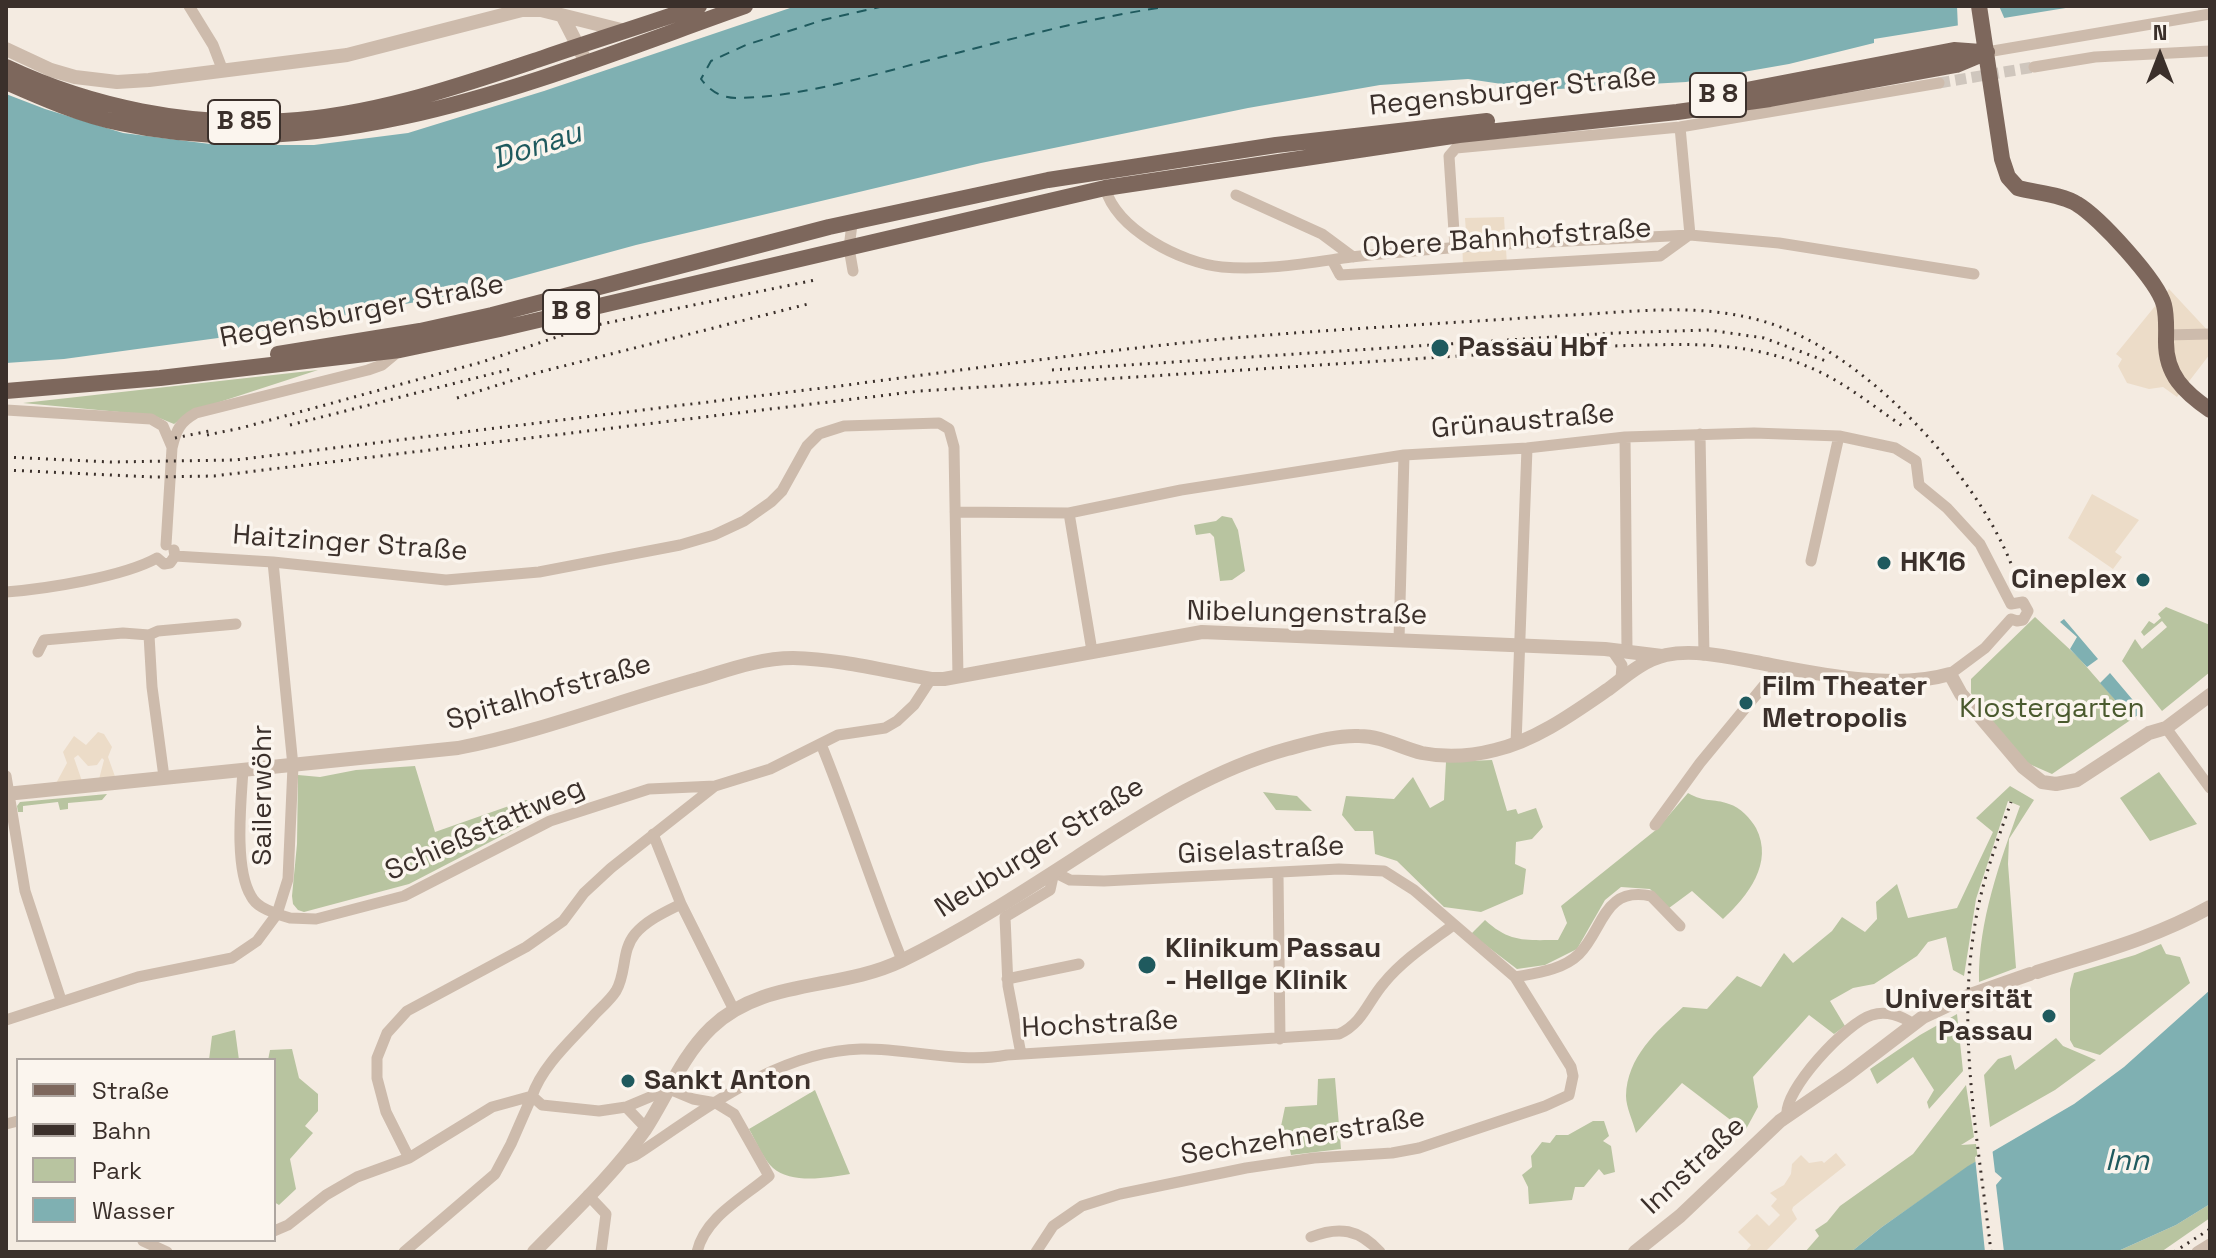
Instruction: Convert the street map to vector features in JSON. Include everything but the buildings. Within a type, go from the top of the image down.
[{"type":"main road","name":"B 85","points":[[6,67],[48,87],[127,108],[209,121],[284,121],[387,106],[485,78],[699,6]]},
{"type":"main road","name":"B 85","points":[[6,82],[44,99],[119,123],[203,135],[284,134],[390,121],[587,64],[745,6]]},
{"type":"main road","points":[[1979,6],[2006,173],[2015,187],[2077,204],[2102,225],[2158,290],[2165,309],[2168,365],[2183,389],[2210,410]]},
{"type":"main road","name":"Regensburger Straße","points":[[160,378],[244,360],[420,331],[651,275],[829,227],[1048,180],[1103,180],[1308,156],[1513,124],[1677,112],[1770,99],[1956,65],[1987,52]]},
{"type":"main road","name":"Regensburger Straße","points":[[6,391],[160,378],[400,350],[849,248],[1103,180]]},
{"type":"main road","name":"B 8","points":[[400,350],[420,331]]},
{"type":"street","points":[[189,6],[213,45],[223,71]]},
{"type":"street","points":[[6,49],[51,70],[95,80],[149,80],[347,55],[401,43],[507,12],[541,8],[563,17],[625,31]]},
{"type":"street","points":[[1987,52],[2210,14]]},
{"type":"street","points":[[563,17],[587,64]]},
{"type":"street","points":[[2034,67],[2095,57],[2210,51]]},
{"type":"street","points":[[1103,180],[1114,208],[1137,232],[1191,260],[1221,267],[1264,267],[1458,247],[1449,158],[1451,151],[1459,148],[1680,127],[1939,83]]},
{"type":"street","points":[[1680,127],[1690,235]]},
{"type":"street","points":[[1236,195],[1322,234],[1353,257]]},
{"type":"street","points":[[852,224],[849,248],[853,271]]},
{"type":"street","points":[[1507,244],[1690,235],[1779,243],[1974,274]]},
{"type":"street","name":"Obere Bahnhofstraße","points":[[1332,260],[1340,275],[1660,256],[1690,235]]},
{"type":"street","points":[[2166,335],[2210,334]]},
{"type":"street","points":[[157,558],[167,564],[175,556],[167,543],[172,448],[175,433],[185,420],[196,413],[368,370],[382,365],[400,350]]},
{"type":"street","points":[[6,410],[151,419],[163,426],[172,448]]},
{"type":"street","name":"Haitzinger Straße","points":[[175,556],[273,562],[446,580],[539,572],[649,551],[714,535],[744,521],[782,491],[807,446],[819,434],[844,426],[926,422],[939,423],[949,429],[954,447],[955,512]]},
{"type":"street","name":"Grünaustraße","points":[[955,512],[1069,513],[1181,490],[1404,455],[1527,448],[1625,437],[1754,433],[1839,436],[1895,448],[1916,461],[1919,485],[1947,508],[1980,544],[2011,604]]},
{"type":"street","points":[[1700,434],[1704,655]]},
{"type":"street","points":[[1811,561],[1839,436]]},
{"type":"street","points":[[1625,437],[1627,650]]},
{"type":"street","points":[[1516,744],[1527,448]]},
{"type":"street","points":[[1399,640],[1404,455]]},
{"type":"street","points":[[955,512],[958,677]]},
{"type":"street","points":[[1069,513],[1092,651]]},
{"type":"street","points":[[157,558],[158,549],[167,543]]},
{"type":"street","points":[[6,592],[39,589],[131,569],[157,558]]},
{"type":"street","name":"Sailerwöhr","points":[[243,770],[239,838],[247,887],[251,898],[260,907],[277,914],[288,879],[293,766],[273,562]]},
{"type":"street","points":[[2008,622],[2011,604],[2023,602],[2028,611],[2023,620],[2008,622],[1976,655],[1950,674],[1961,694],[1993,732],[2023,767],[2042,782],[2056,784],[2077,780],[2149,733],[2166,728],[2210,695]]},
{"type":"street","points":[[38,652],[44,640],[123,633],[149,635],[158,631],[236,624]]},
{"type":"street","name":"Nibelungenstraße","points":[[958,677],[1202,632],[1611,649],[1663,656],[1704,655],[1907,681],[1930,680],[1950,674]]},
{"type":"street","points":[[149,635],[152,687],[164,777]]},
{"type":"street","points":[[1611,649],[1622,665],[1621,679]]},
{"type":"street","name":"Neuburger Straße","points":[[534,1252],[623,1160],[709,1030],[734,1010],[770,993],[855,977],[902,960],[1054,872],[1178,794],[1225,771],[1285,750],[1361,735],[1446,756],[1473,755],[1516,744],[1663,656]]},
{"type":"street","name":"Spitalhofstraße","points":[[7,794],[438,751],[479,744],[671,686],[775,660],[829,660],[931,679],[958,677]]},
{"type":"street","points":[[1655,825],[1700,763],[1780,666]]},
{"type":"street","name":"Schießstattweg","points":[[277,914],[316,919],[404,896],[550,821],[649,789],[715,786],[770,769],[838,735],[885,728],[914,705],[931,679]]},
{"type":"street","points":[[2166,728],[2210,788]]},
{"type":"street","points":[[821,744],[877,901],[902,960]]},
{"type":"street","points":[[6,776],[25,891],[61,1000]]},
{"type":"street","points":[[409,1158],[386,1112],[377,1078],[377,1058],[387,1033],[407,1011],[526,947],[563,921],[584,893],[715,786]]},
{"type":"street","points":[[653,834],[681,904],[734,1010]]},
{"type":"street","name":"Giselastraße","points":[[1054,872],[1070,880],[1104,881],[1339,869],[1384,871],[1414,890],[1452,926]]},
{"type":"street","points":[[1021,1054],[1007,979],[1005,917],[1050,890],[1054,872]]},
{"type":"street","points":[[1278,874],[1280,1039]]},
{"type":"street","points":[[1515,977],[1547,971],[1579,954],[1611,904],[1626,895],[1651,896],[1680,926]]},
{"type":"street","points":[[404,1252],[495,1174],[538,1081],[616,992],[624,971],[625,950],[636,933],[658,915],[681,904]]},
{"type":"street","name":"Innstraße","points":[[1635,1252],[1680,1216],[1787,1117],[1913,1024],[1970,995],[2131,944],[2176,926],[2210,907]]},
{"type":"street","points":[[6,1020],[138,977],[232,958],[257,941],[277,914]]},
{"type":"street","name":"Sechzehnerstraße","points":[[1036,1252],[1053,1226],[1082,1206],[1120,1194],[1246,1168],[1419,1148],[1569,1095],[1573,1076],[1571,1067],[1515,977],[1452,926]]},
{"type":"street","name":"Hochstraße","points":[[623,1160],[779,1069],[837,1052],[861,1049],[980,1060],[1021,1054],[1339,1034],[1366,1012],[1383,984],[1408,959],[1452,926]]},
{"type":"street","points":[[1007,979],[1079,964]]},
{"type":"street","name":"Innstraße","points":[[1787,1117],[1785,1111],[1793,1094],[1811,1068],[1856,1024],[1872,1015],[1887,1014],[1905,1018],[1913,1024]]},
{"type":"street","points":[[532,1096],[542,1105],[599,1111],[626,1107],[669,1089],[693,1099],[716,1103],[734,1114],[769,1176],[720,1214],[706,1230],[697,1252]]},
{"type":"street","points":[[276,1230],[357,1177],[409,1158],[492,1107],[532,1096]]},
{"type":"street","points":[[626,1107],[646,1128]]},
{"type":"street","points":[[588,1195],[606,1214],[601,1252]]},
{"type":"street","points":[[1311,1237],[1329,1231],[1351,1231],[1364,1237],[1380,1252]]},
{"type":"street","points":[[145,1242],[167,1252]]},
{"type":"street","points":[[2197,1252],[2210,1244]]},
{"type":"green space","points":[[318,370],[192,411],[174,424],[152,415],[23,403]]},
{"type":"green space","points":[[1222,516],[1232,518],[1238,530],[1245,571],[1232,580],[1220,581],[1214,537],[1210,533],[1196,535],[1194,525],[1216,521]]},
{"type":"green space","name":"Klostergarten","points":[[2166,607],[2210,625],[2210,672],[2162,711],[2122,661],[2135,639],[2142,649],[2167,627],[2162,621],[2144,636],[2141,632],[2149,621],[2154,624],[2161,618],[2158,614]]},
{"type":"green space","name":"Klostergarten","points":[[2035,617],[2078,657],[2132,719],[2052,774],[2027,763],[1971,693],[1971,679]]},
{"type":"green space","points":[[1492,760],[1507,811],[1516,809],[1518,814],[1536,808],[1543,827],[1532,839],[1516,842],[1515,864],[1526,869],[1523,894],[1481,912],[1444,907],[1397,861],[1375,854],[1373,831],[1355,831],[1342,815],[1346,796],[1394,799],[1413,777],[1430,808],[1444,800],[1446,762]]},
{"type":"green space","points":[[415,766],[435,832],[526,800],[537,805],[540,816],[409,884],[304,912],[298,910],[292,896],[297,844],[298,775],[320,777],[356,770]]},
{"type":"green space","points":[[2159,772],[2197,824],[2150,841],[2120,798]]},
{"type":"green space","points":[[2010,786],[2034,800],[2009,839],[2016,968],[1979,982],[1986,914],[1998,870],[2020,806],[2008,801],[1976,899],[1964,976],[1953,970],[1946,937],[1928,942],[1917,956],[1874,984],[1853,988],[1830,1001],[1845,1026],[1834,1034],[1809,1015],[1753,1077],[1758,1107],[1745,1131],[1682,1083],[1636,1133],[1626,1096],[1632,1069],[1645,1046],[1673,1016],[1683,1007],[1707,1009],[1737,976],[1761,987],[1784,953],[1793,963],[1832,931],[1842,917],[1865,932],[1877,919],[1876,902],[1897,884],[1908,918],[1957,908],[1993,832],[1976,818]]},
{"type":"green space","points":[[1263,792],[1297,796],[1312,811],[1276,810]]},
{"type":"green space","points":[[1688,793],[1737,808],[1754,825],[1761,841],[1762,854],[1756,878],[1723,919],[1692,891],[1669,908],[1650,889],[1621,887],[1605,900],[1577,949],[1545,965],[1517,969],[1471,934],[1485,920],[1511,936],[1527,940],[1558,940],[1567,923],[1561,906],[1657,829]]},
{"type":"green space","points":[[107,794],[102,800],[68,803],[68,809],[60,810],[58,802],[23,806],[23,812],[18,812],[20,802]]},
{"type":"green space","points":[[2161,944],[2166,954],[2180,957],[2190,983],[2100,1055],[2074,1047],[2070,1040],[2070,989],[2074,973]]},
{"type":"green space","points":[[1957,1014],[1963,1071],[1929,1109],[1927,1102],[1934,1090],[1913,1057],[1877,1084],[1870,1069]]},
{"type":"green space","points":[[235,1030],[239,1058],[209,1058],[212,1036]]},
{"type":"green space","points":[[2056,1038],[2063,1046],[2096,1060],[2055,1090],[1990,1127],[1984,1075],[1998,1059],[2011,1055],[2015,1070]]},
{"type":"green space","points":[[292,1049],[299,1078],[318,1094],[318,1111],[305,1126],[313,1133],[290,1159],[296,1189],[279,1205],[276,1203],[276,1058],[268,1058],[270,1050]]},
{"type":"green space","points":[[1335,1078],[1341,1149],[1291,1155],[1287,1136],[1280,1131],[1285,1107],[1317,1105],[1318,1079]]},
{"type":"green space","points":[[1966,1085],[1974,1137],[1961,1145],[1976,1144],[1978,1160],[1851,1252],[1805,1252],[1819,1236],[1815,1230],[1827,1222],[1840,1206],[1913,1154]]},
{"type":"green space","points":[[815,1090],[850,1174],[799,1178],[781,1173],[766,1160],[749,1129]]},
{"type":"green space","points":[[1593,1121],[1604,1121],[1609,1136],[1603,1141],[1611,1146],[1615,1172],[1604,1175],[1599,1169],[1584,1187],[1575,1187],[1572,1200],[1529,1204],[1528,1187],[1522,1175],[1532,1167],[1531,1156],[1542,1142],[1550,1143],[1556,1135],[1568,1135]]},
{"type":"green space","points":[[2210,1204],[2210,1218],[2161,1252],[2116,1252],[2176,1225]]},
{"type":"shaded area","points":[[1504,217],[1507,265],[1463,267],[1465,218]]},
{"type":"shaded area","points":[[2169,289],[2210,333],[2210,354],[2177,397],[2163,387],[2149,389],[2127,383],[2118,366],[2122,359],[2116,354]]},
{"type":"shaded area","points":[[2092,494],[2139,520],[2115,552],[2122,557],[2113,569],[2068,538]]},
{"type":"shaded area","points":[[98,732],[104,734],[112,747],[108,757],[117,782],[98,783],[104,760],[102,758],[97,765],[88,766],[78,755],[74,758],[83,784],[54,787],[67,763],[63,752],[74,736],[86,745]]},
{"type":"shaded area","points":[[1836,1153],[1846,1165],[1793,1207],[1797,1219],[1765,1252],[1745,1252],[1751,1245],[1738,1232],[1757,1214],[1769,1226],[1780,1215],[1771,1206],[1777,1199],[1770,1193],[1784,1185],[1791,1174],[1792,1164],[1801,1155],[1809,1163],[1824,1163]]},
{"type":"water","name":"Donau","points":[[796,6],[2078,6],[1874,39],[1874,43],[1789,64],[1686,82],[1558,89],[1468,79],[1380,85],[1248,108],[981,163],[636,245],[453,295],[240,335],[64,359],[6,363],[6,94],[123,133],[218,145],[314,145],[408,133]]},
{"type":"water","points":[[2064,619],[2098,659],[2087,667],[2070,649],[2077,637],[2060,622]]},
{"type":"water","points":[[2110,673],[2143,712],[2132,719],[2100,683]]},
{"type":"water","name":"Inn","points":[[2210,990],[2210,1204],[2176,1225],[2116,1252],[1851,1252],[1968,1166],[2074,1104],[2124,1067]]},
{"type":"pier","points":[[1957,6],[1999,6],[2006,22],[1958,29]]},
{"type":"pier","points":[[1992,1147],[1995,1172],[2002,1178],[1996,1185],[2004,1252],[1985,1252],[1975,1157]]},
{"type":"ferry route","points":[[884,6],[823,20],[746,45],[711,61],[701,79],[712,90],[726,97],[784,94],[853,80],[1077,23],[1171,6]]},
{"type":"tunnel","points":[[1939,83],[2034,67]]},
{"type":"tunnel","points":[[1461,247],[1507,244]]},
{"type":"railway","points":[[207,435],[482,362],[587,327],[815,280]]},
{"type":"railway","points":[[457,398],[536,373],[808,304]]},
{"type":"railway","points":[[6,457],[111,462],[235,460],[1203,341],[1634,311],[1702,311],[1747,317],[1806,338],[1879,389],[1913,421],[1972,493],[2012,566]]},
{"type":"railway","points":[[1052,370],[1615,333],[1709,330],[1764,338],[1826,361]]},
{"type":"railway","points":[[6,470],[153,477],[214,476],[920,391],[1640,345],[1719,346],[1770,354],[1796,362],[1844,385],[1904,427]]},
{"type":"railway","points":[[290,425],[511,369]]},
{"type":"railway","points":[[175,438],[214,430]]},
{"type":"railway","points":[[1991,1252],[1972,1092],[1969,971],[1980,898],[2011,802]]},
{"type":"railway","points":[[2174,1252],[2210,1229]]},
{"type":"place","name":"Passau Hbf","points":[[1440,348]]},
{"type":"place","name":"HK16","points":[[1884,563]]},
{"type":"place","name":"Cineplex","points":[[2143,580]]},
{"type":"place","name":"Film Theater Metropolis","points":[[1746,703]]},
{"type":"place","name":"Klinikum Passau - Hellge Klinik","points":[[1147,965]]},
{"type":"place","name":"Universität Passau","points":[[2049,1016]]},
{"type":"place","name":"Sankt Anton","points":[[628,1081]]}]
